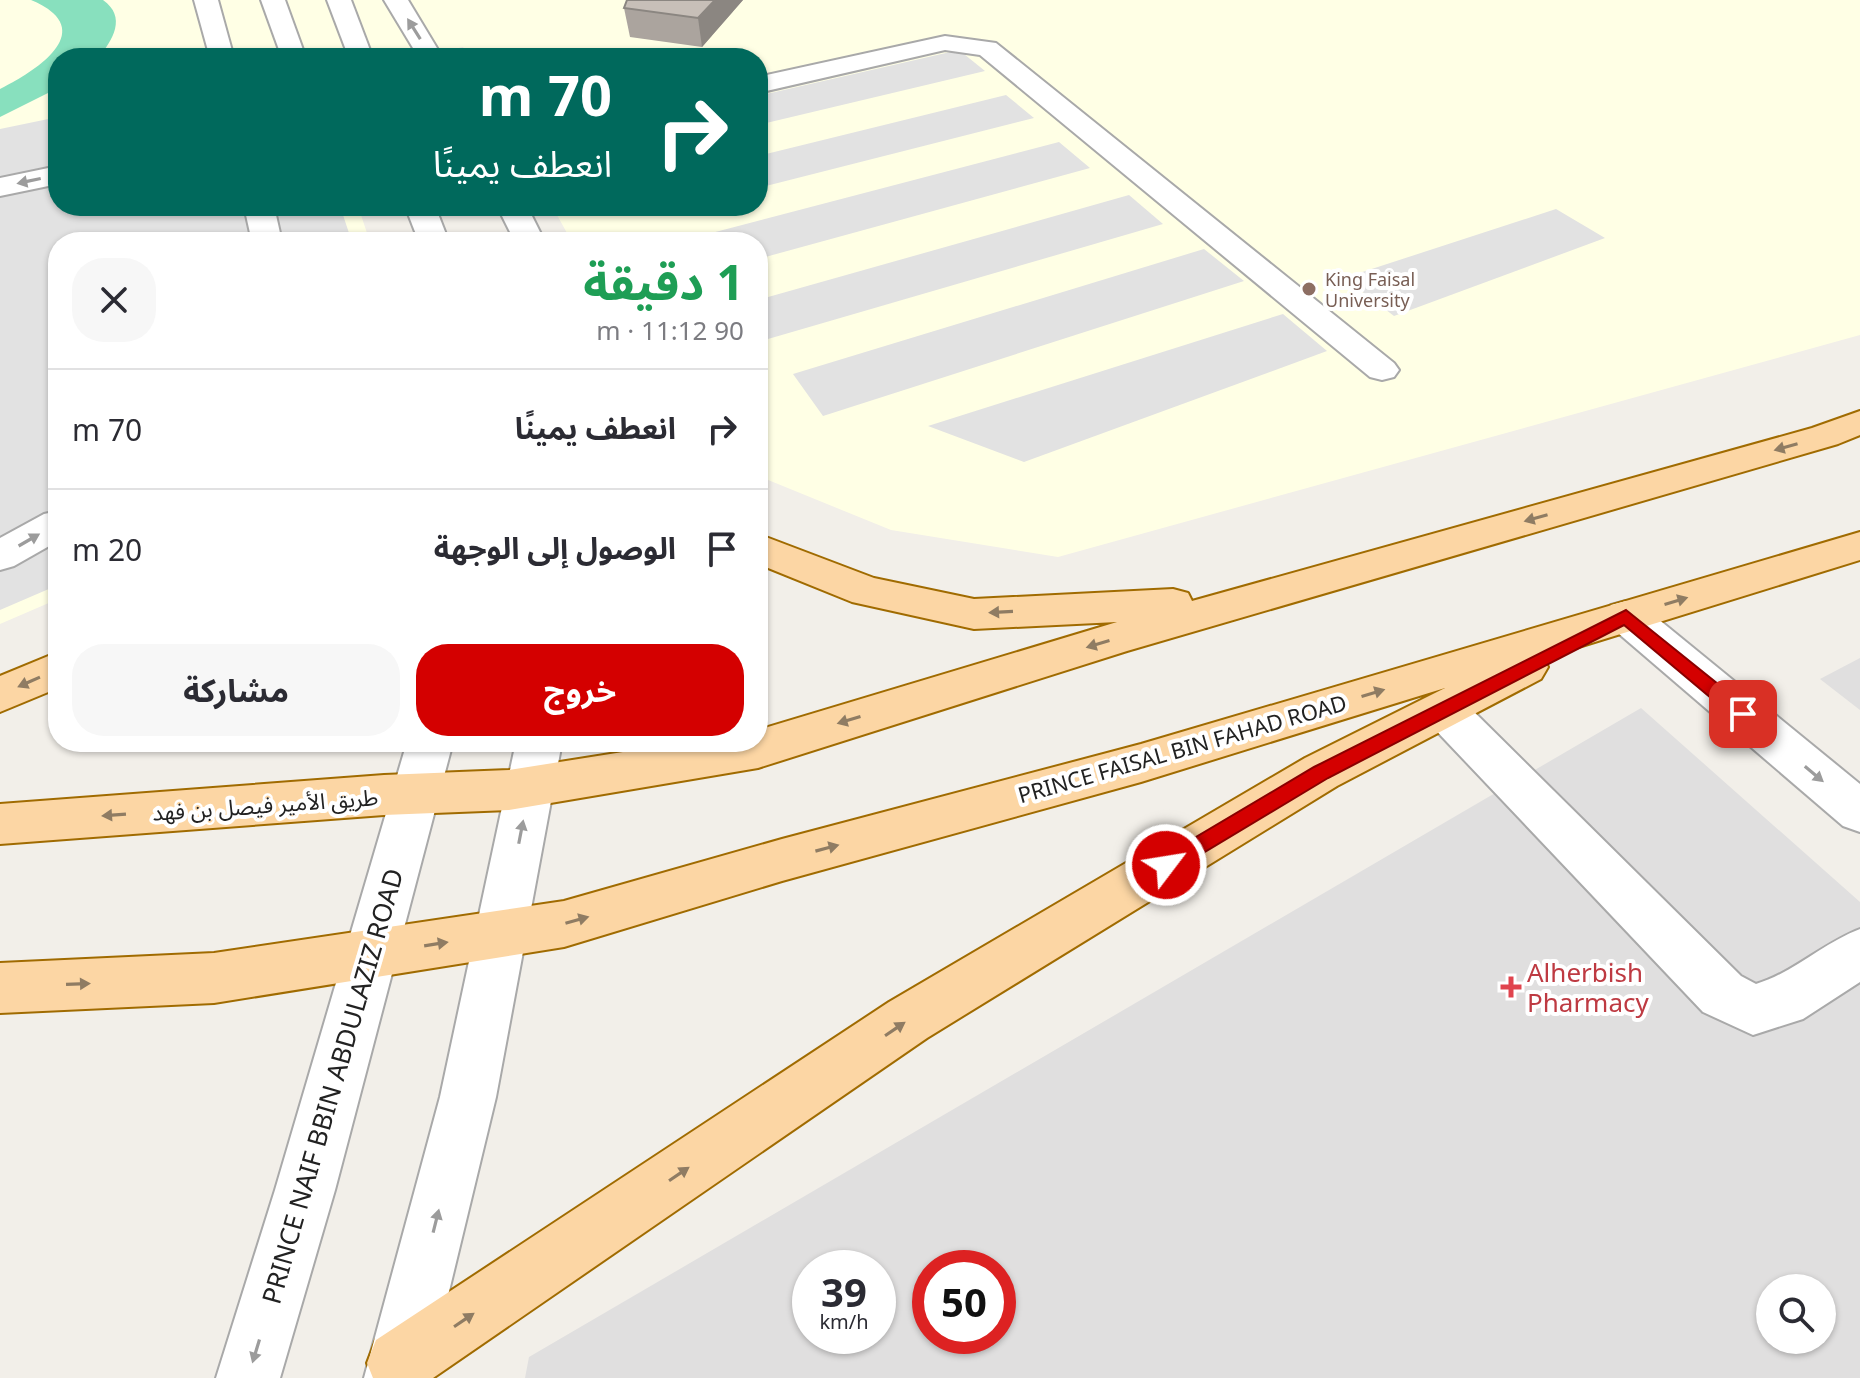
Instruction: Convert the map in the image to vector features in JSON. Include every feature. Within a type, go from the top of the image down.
[{"type":"main road","points":[[768,746],[1247,601],[1825,436],[1860,422]]},
{"type":"main road","name":"PRINCE FAISAL BIN FAHAD ROAD","points":[[500,933],[564,924],[797,856],[1141,763],[1860,546]]},
{"type":"main road","points":[[768,552],[867,591],[974,614],[1247,601]]},
{"type":"main road","points":[[398,1371],[908,1020],[1321,772],[1626,616]]},
{"type":"main road","points":[[0,695],[48,673]]},
{"type":"main road","points":[[534,764],[713,752]]},
{"type":"main road","name":"طريق الأمير فيصل بن فهد","points":[[0,824],[415,794],[534,764]]},
{"type":"main road","points":[[0,988],[214,978],[500,933]]},
{"type":"street","points":[[206,0],[219,48]]},
{"type":"street","points":[[273,0],[290,48]]},
{"type":"street","points":[[339,0],[357,48]]},
{"type":"street","points":[[396,0],[425,48]]},
{"type":"street","points":[[768,83],[945,43],[987,48],[1382,370]]},
{"type":"street","points":[[0,187],[48,177]]},
{"type":"street","points":[[0,556],[48,530]]},
{"type":"street","points":[[1626,616],[1860,812]]},
{"type":"street","points":[[1444,710],[1722,994],[1753,1010],[1784,1001],[1860,953]]},
{"type":"street","name":"PRINCE NAIF BBIN ABDULAZIZ ROAD","points":[[248,1378],[305,1190],[427,752]]},
{"type":"street","points":[[398,1371],[468,1097],[534,764]]},
{"type":"shaded area","name":"King Faisal University","points":[[0,0],[1860,0],[1860,335],[1058,557],[891,530],[768,480],[768,232],[566,232],[558,216],[768,216],[768,48],[48,48],[48,216],[361,216],[367,232],[48,232],[48,603],[0,624]]},
{"type":"shaded area","points":[[959,50],[985,71],[768,123],[768,94]]},
{"type":"shaded area","points":[[1006,95],[1034,118],[768,185],[768,154]]},
{"type":"shaded area","points":[[48,119],[48,216],[343,216],[349,232],[48,232],[48,589],[0,610],[0,129]]},
{"type":"shaded area","points":[[1059,142],[1090,168],[768,256],[768,232],[715,232]]},
{"type":"shaded area","points":[[1129,195],[1163,224],[768,339],[768,297]]},
{"type":"shaded area","points":[[1556,209],[1605,238],[1394,316],[1344,278]]},
{"type":"shaded area","points":[[1204,249],[1244,281],[823,416],[793,374]]},
{"type":"shaded area","points":[[1283,314],[1327,351],[1024,462],[928,426]]},
{"type":"shaded area","points":[[1860,658],[1860,710],[1820,679]]},
{"type":"shaded area","points":[[1641,708],[1860,902],[1860,1378],[525,1378],[529,1357]]},
{"type":"green space","points":[[31,0],[103,0],[116,21],[113,36],[105,48],[56,48],[62,36],[61,24],[42,5]]},
{"type":"green space","points":[[47,58],[48,93],[0,117],[0,89]]},
{"type":"building","points":[[627,0],[715,0],[698,18],[624,8]]},
{"type":"place","name":"King Faisal University","points":[[1309,289]]},
{"type":"place","name":"Alherbish Pharmacy","points":[[1511,987]]},
{"type":"route","points":[[1166,865],[1321,772],[1626,616],[1743,714]]}]
